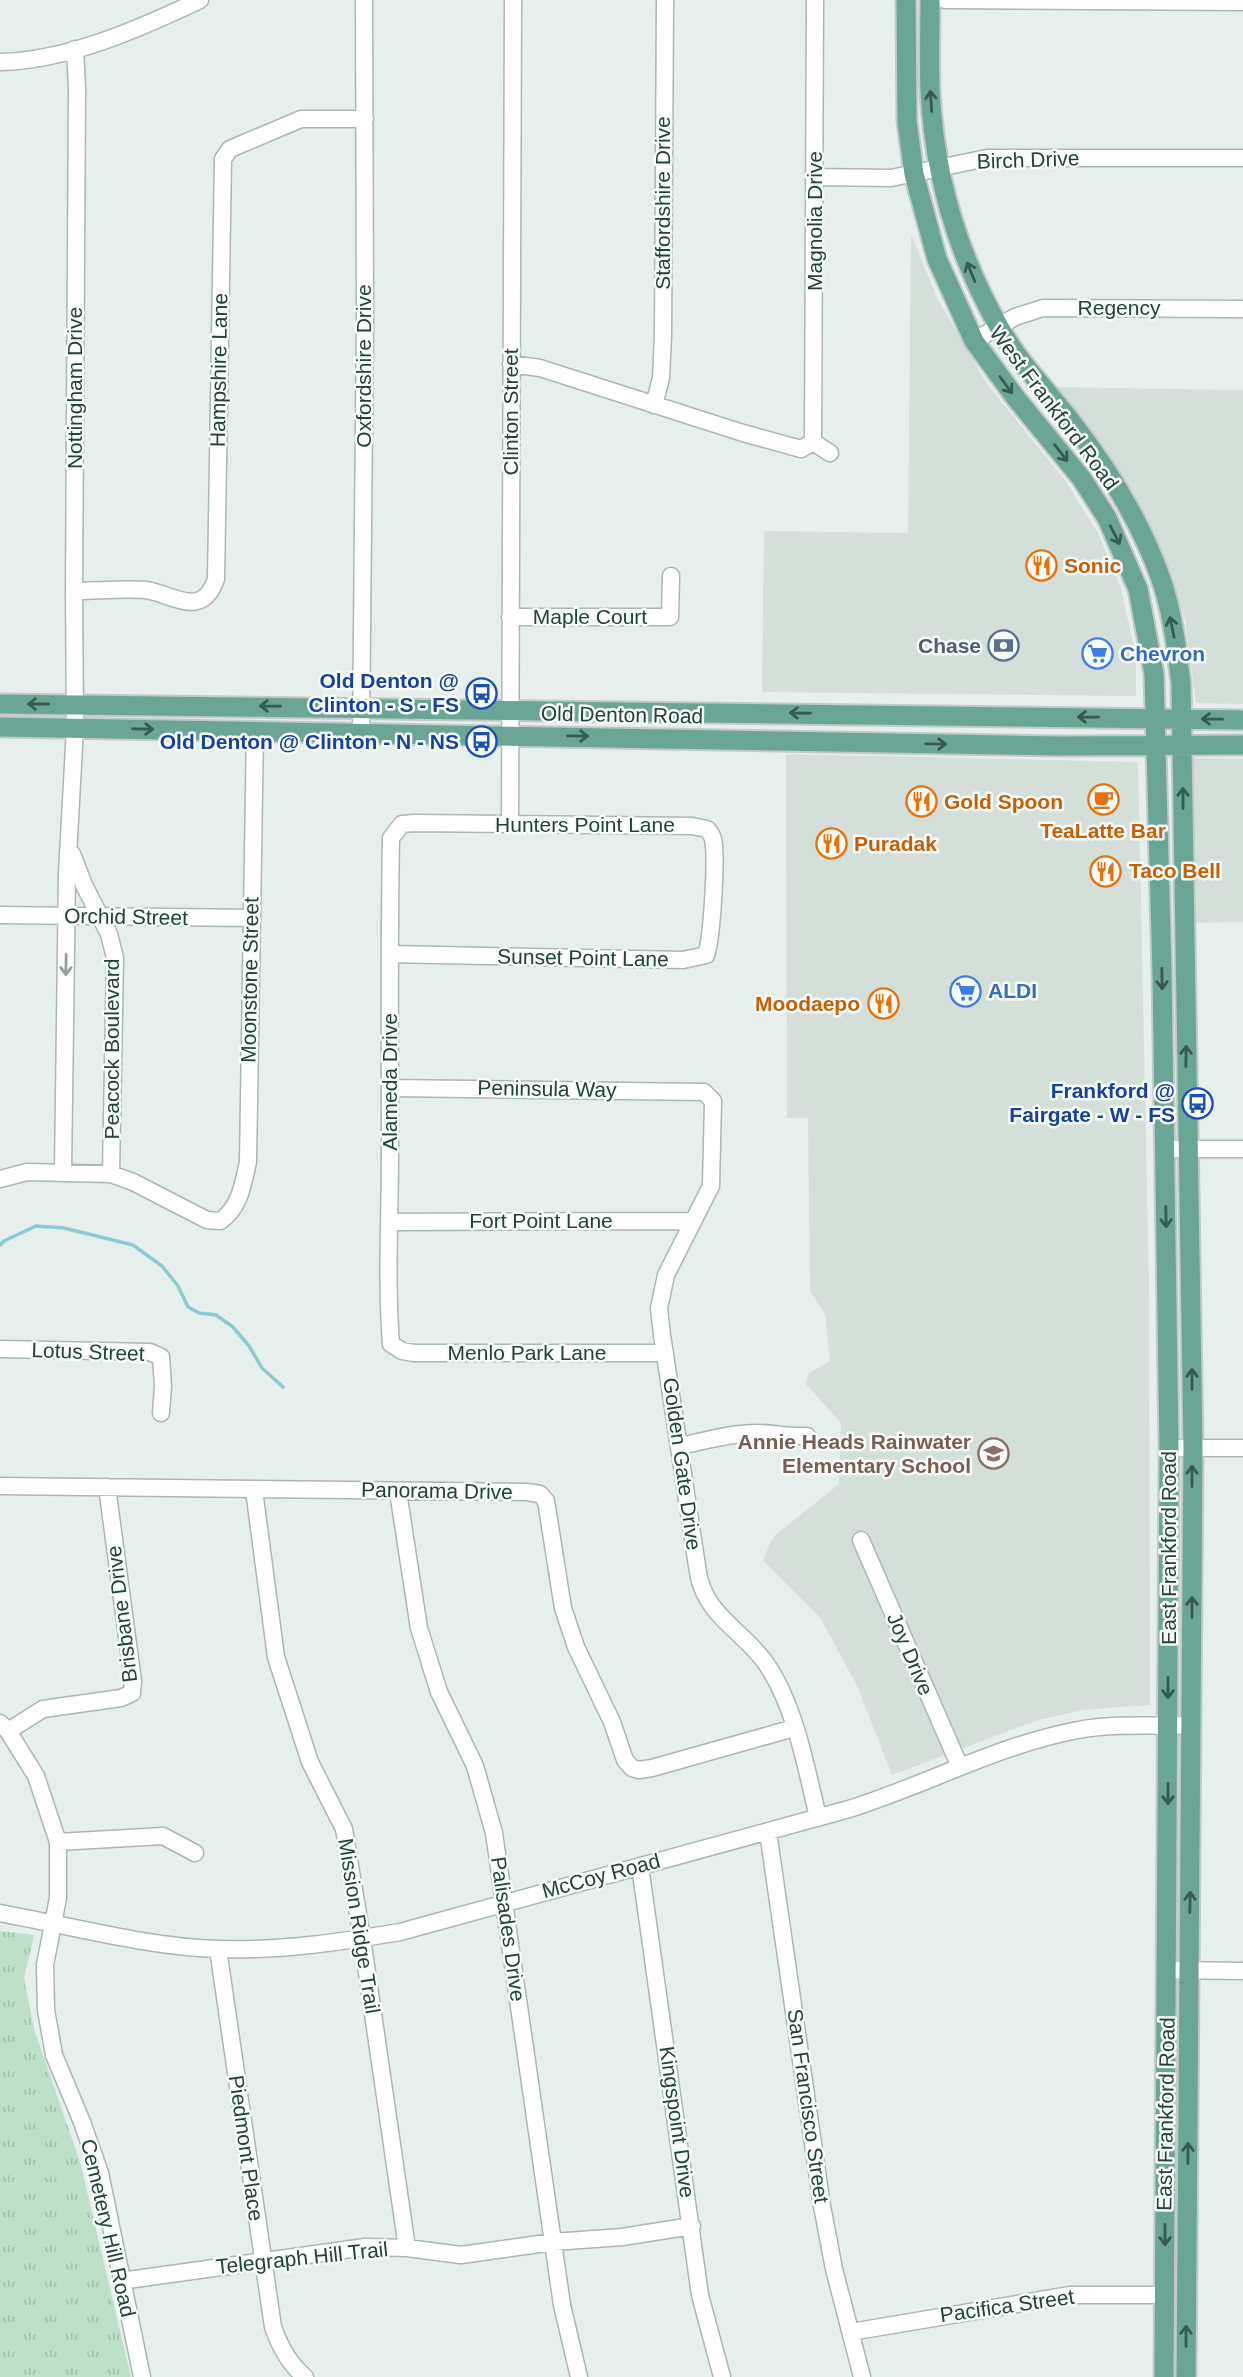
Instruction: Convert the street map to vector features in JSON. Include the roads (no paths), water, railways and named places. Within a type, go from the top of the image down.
[{"type":"main road","name":"West Frankford Road","points":[[906,0],[905,91],[914,174],[937,259],[974,341],[1015,397],[1082,479],[1121,546],[1138,589],[1145,620],[1154,674],[1156,719]]},
{"type":"main road","name":"West Frankford Road","points":[[930,0],[930,89],[935,143],[955,230],[978,287],[1023,366],[1069,419],[1105,469],[1121,492],[1142,533],[1163,586],[1174,632],[1181,684],[1181,719]]},
{"type":"main road","name":"Old Denton Road","points":[[0,704],[1243,720]]},
{"type":"main road","points":[[868,714],[868,743]]},
{"type":"main road","name":"East Frankford Road","points":[[1156,719],[1169,1448],[1164,2377]]},
{"type":"main road","name":"East Frankford Road","points":[[1181,719],[1193,1448],[1186,2377]]},
{"type":"main road","name":"Old Denton Road","points":[[0,727],[868,743],[1243,745]]},
{"type":"main road","points":[[1161,911],[1184,912]]},
{"type":"street","points":[[0,62],[75,49],[115,36],[200,0]]},
{"type":"street","name":"Oxfordshire Drive","points":[[361,732],[364,0]]},
{"type":"street","name":"Clinton Street","points":[[510,824],[513,0]]},
{"type":"street","name":"Staffordshire Drive","points":[[654,405],[661,378],[663,335],[665,0]]},
{"type":"street","name":"Magnolia Drive","points":[[813,442],[815,0]]},
{"type":"street","points":[[945,0],[1243,2]]},
{"type":"street","name":"Nottingham Drive","points":[[75,49],[75,728]]},
{"type":"street","name":"Hampshire Lane","points":[[74,591],[146,590],[176,601],[190,602],[204,598],[212,590],[216,579],[223,159],[230,149],[301,119],[365,119]]},
{"type":"street","name":"Birch Drive","points":[[815,177],[891,178],[986,158],[1243,158]]},
{"type":"street","name":"Regency","points":[[974,341],[1015,317],[1043,308],[1243,309]]},
{"type":"street","points":[[511,365],[540,368],[801,449],[813,442],[830,453]]},
{"type":"street","name":"Maple Court","points":[[510,617],[670,617],[671,576]]},
{"type":"street","name":"Peacock Boulevard","points":[[63,1172],[67,916],[75,728]]},
{"type":"street","name":"Moonstone Street","points":[[111,1174],[134,1182],[207,1220],[220,1221],[230,1215],[235,1207],[248,1162],[255,730]]},
{"type":"street","name":"Hunters Point Lane","points":[[402,824],[692,826],[708,829],[713,838],[713,887]]},
{"type":"street","name":"Alameda Drive","points":[[391,1344],[388,1304],[391,838],[402,824]]},
{"type":"street","name":"Peacock Boulevard","points":[[69,848],[109,934],[115,958],[111,1174]]},
{"type":"street","name":"Sunset Point Lane","points":[[390,954],[695,958],[706,955],[710,944],[713,887]]},
{"type":"street","name":"Orchid Street","points":[[0,915],[251,918]]},
{"type":"street","name":"Peninsula Way","points":[[390,1088],[704,1092]]},
{"type":"street","name":"Golden Gate Drive","points":[[704,1092],[713,1101],[713,1172],[708,1196],[692,1221],[662,1288],[659,1308],[679,1446],[702,1589],[714,1607],[767,1664],[780,1687],[818,1818]]},
{"type":"street","points":[[1165,1149],[1243,1149]]},
{"type":"street","points":[[0,1179],[27,1172],[111,1174]]},
{"type":"street","name":"Fort Point Lane","points":[[390,1222],[692,1221]]},
{"type":"street","name":"Menlo Park Lane","points":[[391,1344],[402,1351],[414,1353],[665,1353]]},
{"type":"street","name":"Lotus Street","points":[[0,1349],[150,1352],[161,1357],[161,1413]]},
{"type":"street","points":[[679,1446],[727,1436],[759,1433],[787,1437],[807,1436]]},
{"type":"street","points":[[1169,1448],[1243,1448]]},
{"type":"street","name":"Panorama Drive","points":[[0,1486],[540,1494],[546,1501],[563,1608],[576,1647],[612,1722],[625,1760],[632,1768],[652,1768],[794,1728]]},
{"type":"street","name":"Brisbane Drive","points":[[4,1727],[43,1709],[121,1698],[132,1693],[134,1681],[107,1487]]},
{"type":"street","name":"Mission Ridge Trail","points":[[254,1490],[276,1657],[310,1762],[344,1829],[407,2248]]},
{"type":"street","name":"Palisades Drive","points":[[398,1492],[419,1628],[439,1692],[483,1790],[494,1833],[562,2305],[579,2377]]},
{"type":"street","name":"Joy Drive","points":[[861,1540],[960,1768]]},
{"type":"street","name":"McCoy Road","points":[[0,1913],[143,1940],[218,1950],[293,1947],[362,1938],[400,1932],[818,1818],[893,1796],[1020,1745],[1082,1729],[1191,1725]]},
{"type":"street","name":"Cemetery Hill Road","points":[[4,1727],[36,1776],[58,1842],[59,1878],[43,1990],[54,2055],[100,2173],[142,2377]]},
{"type":"street","name":"San Francisco Street","points":[[768,1832],[822,2206],[834,2269],[862,2377]]},
{"type":"street","points":[[58,1842],[163,1836],[195,1853]]},
{"type":"street","name":"Kingspoint Drive","points":[[640,1866],[700,2295],[722,2377]]},
{"type":"street","name":"Piedmont Place","points":[[218,1950],[273,2328],[289,2360],[305,2377]]},
{"type":"street","points":[[1167,1970],[1243,1971]]},
{"type":"street","name":"Telegraph Hill Trail","points":[[121,2281],[365,2247],[407,2248],[461,2255],[553,2242],[622,2237],[692,2226]]},
{"type":"street","name":"Pacifica Street","points":[[850,2332],[1069,2295],[1165,2295]]},
{"type":"waterway","points":[[0,1245],[36,1226],[64,1228],[133,1245],[162,1266],[178,1286],[188,1307],[199,1313],[216,1315],[233,1327],[262,1368],[283,1387]]},
{"type":"place","name":"Sonic","points":[[1041,566]]},
{"type":"place","name":"Chase","points":[[1004,646]]},
{"type":"place","name":"Chevron","points":[[1097,654]]},
{"type":"place","name":"Old Denton @ Clinton - S - FS","points":[[482,693]]},
{"type":"place","name":"Old Denton @ Clinton - N - NS","points":[[482,742]]},
{"type":"place","name":"TeaLatte Bar","points":[[1103,799]]},
{"type":"place","name":"Gold Spoon","points":[[921,802]]},
{"type":"place","name":"Puradak","points":[[831,844]]},
{"type":"place","name":"Taco Bell","points":[[1106,871]]},
{"type":"place","name":"ALDI","points":[[965,991]]},
{"type":"place","name":"Moodaepo","points":[[883,1004]]},
{"type":"place","name":"Frankford @ Fairgate - W - FS","points":[[1198,1103]]},
{"type":"place","name":"Annie Heads Rainwater Elementary School","points":[[994,1454]]}]
